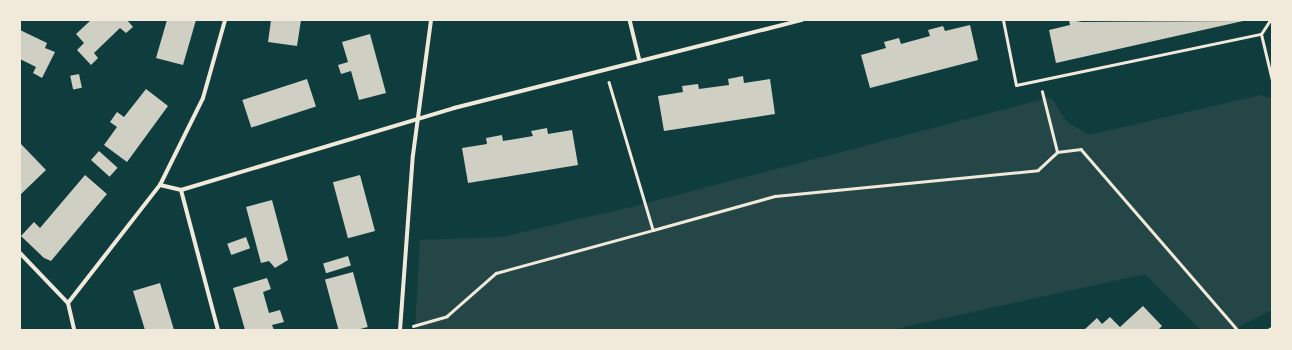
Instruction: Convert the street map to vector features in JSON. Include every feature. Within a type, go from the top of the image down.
[{"type":"street","points":[[68,303],[160,185],[203,98],[225,20]]},
{"type":"street","points":[[400,330],[418,119],[431,20]]},
{"type":"street","points":[[630,20],[640,61]]},
{"type":"street","points":[[160,185],[181,190],[418,119],[802,20]]},
{"type":"street","points":[[181,190],[218,330]]},
{"type":"street","points":[[20,252],[68,303],[74,330]]},
{"type":"lane","points":[[1003,20],[1016,85],[1262,34]]},
{"type":"lane","points":[[1270,20],[1262,34],[1272,80]]},
{"type":"path","points":[[606,70],[653,230]]},
{"type":"path","points":[[1039,81],[1057,152]]},
{"type":"path","points":[[400,330],[447,316],[496,273],[775,196],[1038,170],[1057,152],[1080,149],[1238,330]]},
{"type":"shaded area","points":[[1261,95],[1272,99],[1272,310],[1233,330],[1201,330],[1145,274],[891,330],[415,330],[420,240],[501,237],[631,207],[1051,97],[1067,122],[1089,135]]},
{"type":"building","points":[[91,20],[127,20],[133,27],[126,33],[120,28],[94,53],[98,58],[91,65],[77,50],[84,43],[76,34]]},
{"type":"building","points":[[167,20],[196,20],[183,65],[156,58]]},
{"type":"building","points":[[271,20],[301,20],[297,46],[268,42]]},
{"type":"building","points":[[1069,20],[1082,22],[1243,21],[1056,63],[1049,30],[1070,25]]},
{"type":"building","points":[[970,25],[978,60],[870,88],[861,55],[886,48],[884,42],[899,38],[901,44],[930,36],[928,30],[943,26],[945,31]]},
{"type":"building","points":[[20,30],[47,43],[45,48],[55,52],[42,78],[33,73],[36,67],[20,59]]},
{"type":"building","points":[[370,34],[386,93],[359,100],[351,71],[341,74],[338,65],[348,62],[342,42]]},
{"type":"building","points":[[79,74],[82,88],[73,90],[70,76]]},
{"type":"building","points":[[743,76],[744,83],[770,79],[775,114],[664,131],[658,96],[683,92],[682,86],[698,84],[699,89],[729,85],[728,79]]},
{"type":"building","points":[[307,79],[316,107],[251,128],[242,100]]},
{"type":"building","points":[[146,89],[168,106],[127,162],[104,145],[117,127],[110,122],[117,112],[124,117]]},
{"type":"building","points":[[547,128],[548,134],[572,130],[578,165],[468,183],[462,148],[487,144],[486,138],[502,135],[503,141],[533,136],[531,131]]},
{"type":"building","points":[[20,143],[46,170],[20,195]]},
{"type":"building","points":[[99,151],[118,168],[110,177],[91,160]]},
{"type":"building","points":[[85,175],[107,194],[51,261],[44,258],[21,236],[34,222],[40,228]]},
{"type":"building","points":[[360,175],[375,231],[348,238],[333,182]]},
{"type":"building","points":[[272,200],[288,260],[275,268],[269,261],[261,263],[246,207]]},
{"type":"building","points":[[246,237],[250,248],[231,255],[227,244]]},
{"type":"building","points":[[348,256],[351,266],[326,273],[323,264]]},
{"type":"building","points":[[353,272],[368,327],[357,330],[339,330],[325,280]]},
{"type":"building","points":[[267,278],[271,289],[263,292],[269,313],[280,310],[284,322],[272,325],[274,330],[245,330],[233,288]]},
{"type":"building","points":[[160,283],[174,330],[145,330],[133,291]]},
{"type":"building","points":[[1143,306],[1162,326],[1158,330],[1084,330],[1097,318],[1102,324],[1110,317],[1120,327]]}]
